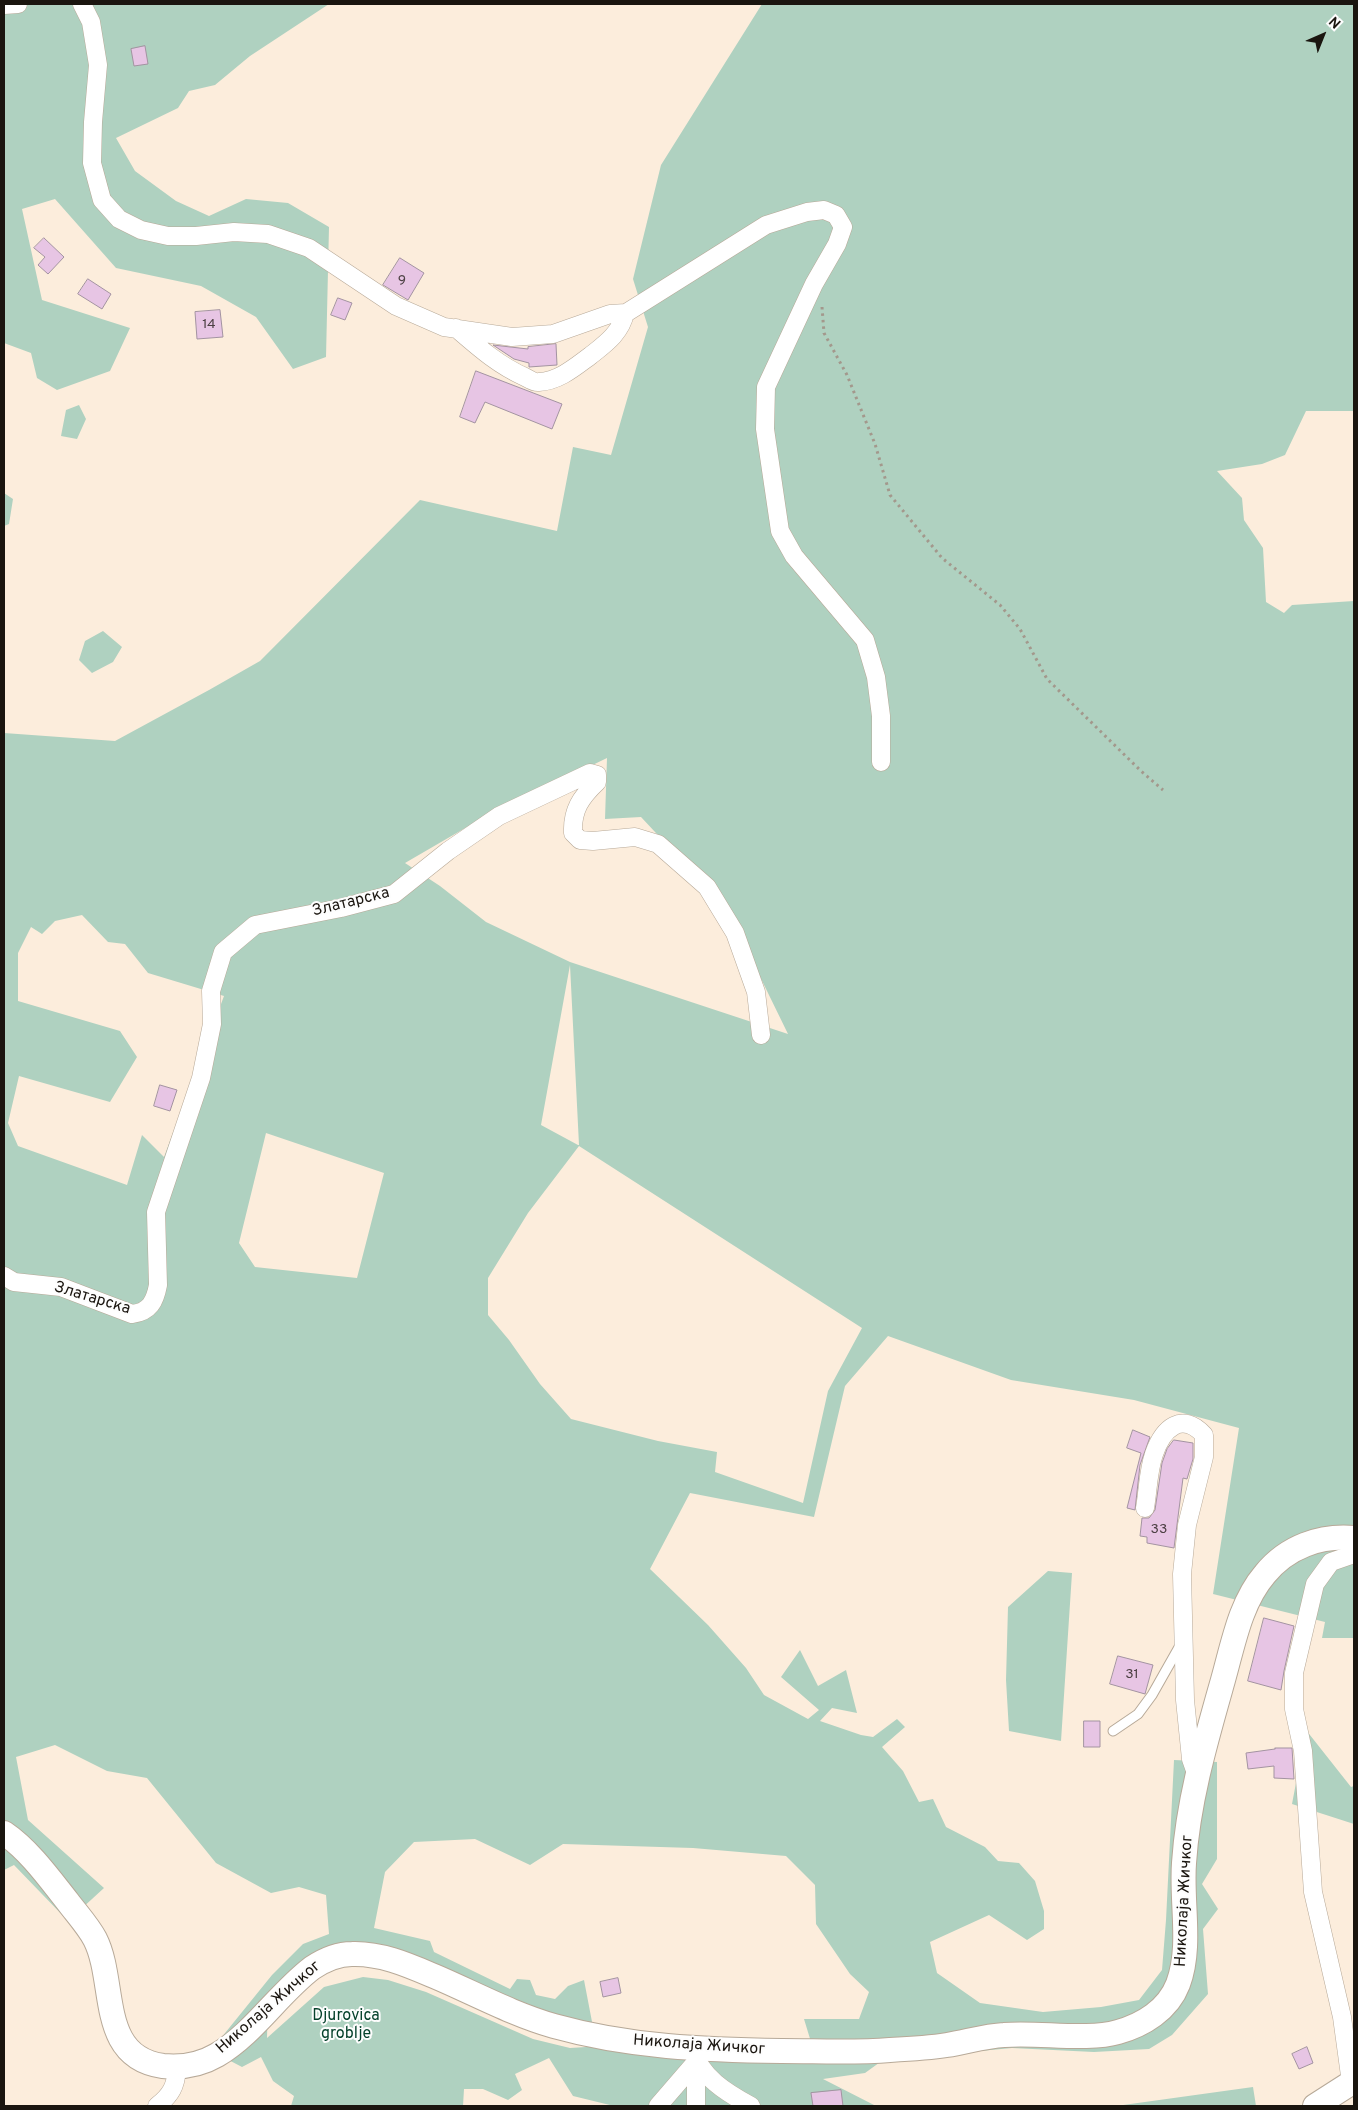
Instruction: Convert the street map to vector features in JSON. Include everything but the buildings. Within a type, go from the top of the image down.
[{"type":"street","points":[[4,5],[18,4]]},
{"type":"street","points":[[82,4],[91,22],[98,65],[93,122],[92,163],[102,200],[119,219],[141,230],[168,236],[196,236],[234,232],[268,234],[309,248],[396,306],[444,327],[512,337],[553,334],[610,314],[625,313],[766,226],[808,212],[824,210],[836,215],[844,227],[838,244],[820,274],[766,387],[765,429],[780,531],[794,556],[865,640],[876,677],[881,716],[881,762]]},
{"type":"street","points":[[456,328],[487,356],[537,383],[554,379],[571,370],[612,338],[623,325],[625,313]]},
{"type":"street","name":"Златарска","points":[[4,1276],[14,1282],[61,1287],[132,1314],[142,1313],[151,1306],[156,1296],[158,1285],[156,1212],[201,1078],[212,1024],[210,991],[223,952],[255,925],[341,908],[394,894],[448,851],[499,816],[590,772],[596,775],[597,782],[584,797],[573,818],[573,833],[580,840],[593,841],[636,837],[658,844],[707,887],[735,933],[756,992],[761,1034]]},
{"type":"street","name":"Николаја Жичког","points":[[1145,1508],[1154,1454],[1163,1437],[1174,1426],[1184,1422],[1195,1425],[1204,1435],[1204,1458],[1187,1525],[1182,1574],[1186,1710],[1191,1759],[1198,1779]]},
{"type":"street","name":"Николаја Жичког","points":[[4,1833],[40,1867],[95,1939],[104,1968],[110,2009],[115,2027],[122,2041],[144,2061],[177,2068],[205,2061],[225,2050],[240,2038],[312,1968],[322,1961],[346,1954],[390,1959],[443,1980],[515,2013],[553,2025],[617,2040],[660,2046],[695,2055],[888,2051],[944,2046],[1003,2035],[1052,2034],[1099,2036],[1126,2030],[1147,2020],[1171,1998],[1180,1980],[1185,1929],[1184,1860],[1198,1779],[1236,1632],[1251,1594],[1261,1578],[1287,1553],[1300,1546],[1338,1537],[1354,1538]]},
{"type":"street","points":[[1315,2106],[1353,2082],[1342,2017],[1314,1892],[1303,1751],[1294,1709],[1294,1673],[1315,1584],[1331,1562],[1354,1554]]},
{"type":"street","points":[[658,2106],[695,2055]]},
{"type":"street","points":[[695,2055],[696,2106]]},
{"type":"street","points":[[695,2055],[710,2078],[729,2095],[751,2106]]},
{"type":"street","points":[[157,2106],[171,2093],[175,2086],[177,2068]]},
{"type":"lane","points":[[1113,1731],[1138,1714],[1152,1695],[1183,1640]]},
{"type":"path","points":[[820,274],[824,334],[847,375],[875,444],[890,495],[942,558],[1000,605],[1020,629],[1047,679],[1140,771],[1164,790]]},
{"type":"green space","points":[[4,4],[329,4],[250,56],[215,85],[189,91],[178,108],[116,138],[135,171],[176,201],[209,216],[246,199],[288,203],[329,227],[326,357],[293,369],[256,317],[201,286],[116,268],[55,199],[22,209],[42,300],[130,328],[110,371],[57,390],[37,378],[31,353],[4,343]]},
{"type":"green space","name":"Djurovica groblje","points":[[762,4],[1354,4],[1354,411],[1306,411],[1285,455],[1262,464],[1217,471],[1242,498],[1244,520],[1263,548],[1266,602],[1284,613],[1292,605],[1354,601],[1354,1638],[1322,1638],[1325,1622],[1213,1594],[1239,1428],[1134,1400],[1011,1380],[888,1336],[845,1386],[814,1517],[690,1493],[650,1569],[708,1625],[746,1668],[764,1695],[808,1719],[819,1710],[781,1677],[800,1650],[818,1686],[846,1670],[857,1713],[832,1708],[820,1721],[861,1735],[873,1737],[897,1719],[905,1727],[882,1747],[903,1771],[919,1802],[933,1799],[946,1827],[985,1847],[998,1861],[1019,1863],[1035,1881],[1044,1911],[1044,1929],[1027,1940],[989,1915],[930,1942],[937,1973],[980,2003],[1043,2012],[1101,2007],[1139,2000],[1162,1970],[1174,1760],[1217,1762],[1217,1859],[1202,1884],[1218,1909],[1203,1929],[1208,1994],[1172,2035],[1149,2049],[1094,2052],[1012,2048],[883,2060],[865,2073],[823,2079],[876,2106],[614,2106],[573,2096],[549,2058],[515,2074],[522,2090],[508,2100],[483,2089],[464,2089],[463,2106],[291,2106],[294,2096],[273,2081],[261,2057],[242,2067],[221,2056],[221,2038],[272,1975],[303,1944],[329,1934],[326,1895],[299,1887],[271,1893],[216,1863],[147,1778],[107,1771],[55,1745],[16,1757],[28,1820],[104,1888],[68,1921],[14,1865],[4,1870],[4,733],[115,741],[209,690],[260,661],[420,500],[557,531],[573,447],[611,455],[648,327],[633,279],[661,165]],"holes":[[[607,758],[605,819],[641,817],[727,909],[788,1034],[570,962],[486,922],[440,886],[405,863],[479,820]],[[82,915],[108,942],[125,944],[148,973],[224,996],[164,1157],[142,1135],[127,1185],[18,1146],[8,1123],[19,1076],[110,1102],[137,1057],[120,1031],[18,1001],[18,953],[31,927],[42,934],[55,921]],[[570,965],[579,1145],[541,1125]],[[266,1133],[384,1173],[357,1278],[255,1267],[239,1243]],[[579,1146],[862,1328],[828,1391],[803,1503],[715,1472],[717,1452],[658,1441],[571,1419],[540,1384],[509,1340],[488,1315],[488,1278],[528,1213]],[[475,1839],[530,1865],[563,1844],[693,1848],[786,1856],[815,1885],[816,1924],[850,1974],[869,1992],[859,2019],[804,2019],[811,2042],[667,2042],[570,2048],[533,2039],[426,1992],[388,1980],[363,1977],[324,1987],[267,2038],[268,1998],[349,1944],[555,2017],[593,2027],[584,1980],[568,1986],[555,1999],[536,1995],[530,1980],[517,1979],[510,1989],[434,1952],[430,1941],[374,1928],[385,1872],[414,1842]]]},
{"type":"green space","points":[[79,405],[86,419],[77,439],[61,436],[66,410]]},
{"type":"green space","points":[[4,493],[13,499],[9,524],[4,526]]},
{"type":"green space","points":[[103,631],[122,647],[113,662],[92,673],[79,660],[85,641]]},
{"type":"green space","points":[[1048,1571],[1072,1573],[1061,1741],[1009,1731],[1006,1680],[1008,1607]]},
{"type":"green space","points":[[1306,1730],[1351,1787],[1354,1786],[1354,1824],[1292,1804]]},
{"type":"green space","points":[[1253,2087],[1256,2106],[1116,2106]]}]
